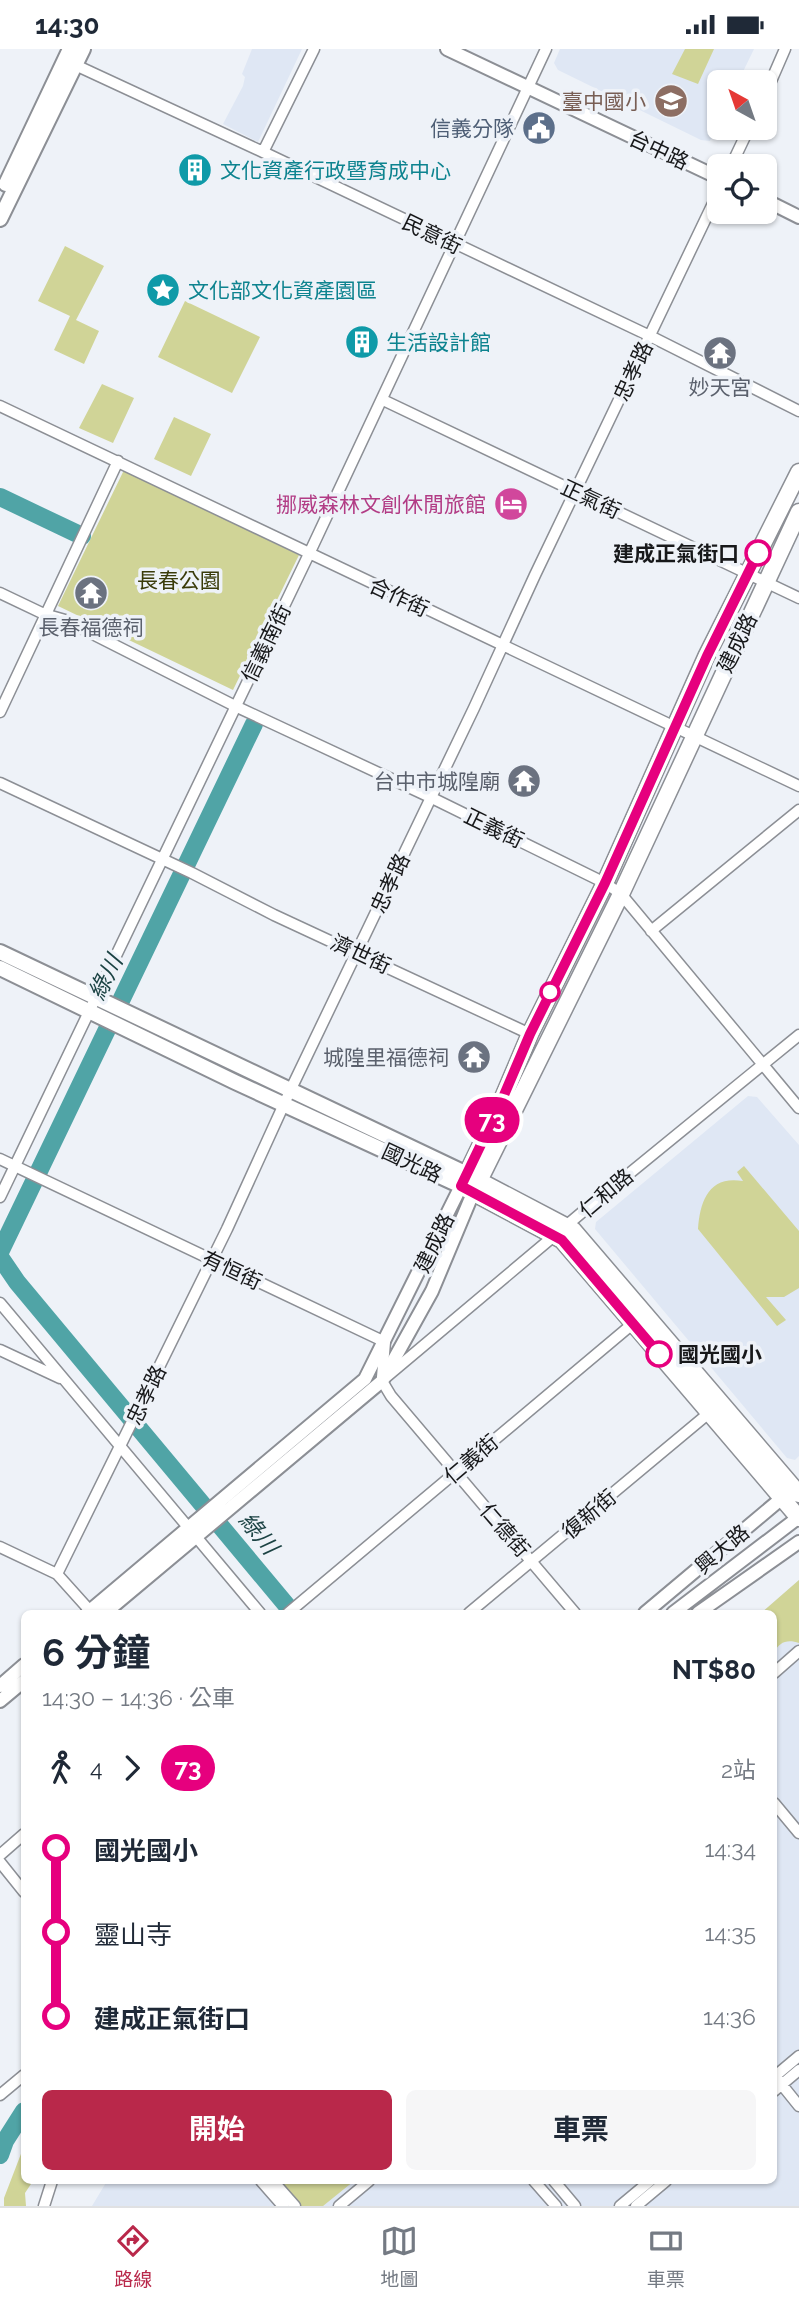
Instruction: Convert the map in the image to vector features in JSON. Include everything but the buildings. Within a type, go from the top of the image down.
[{"type":"main road","points":[[0,197],[70,58],[83,49]]},
{"type":"main road","points":[[1,216],[70,58]]},
{"type":"main road","name":"建成路","points":[[470,1183],[530,1034],[605,883],[707,656],[799,472]]},
{"type":"main road","name":"建成路","points":[[470,1183],[621,894],[799,512]]},
{"type":"main road","points":[[0,952],[98,1008]]},
{"type":"main road","points":[[0,968],[98,1008]]},
{"type":"main road","name":"國光路","points":[[98,1008],[470,1183],[562,1230],[794,1491],[799,1517]]},
{"type":"main road","name":"國光路","points":[[639,1319],[709,1413],[794,1491]]},
{"type":"street","points":[[263,152],[314,49]]},
{"type":"street","name":"台中路","points":[[447,49],[707,172]]},
{"type":"street","name":"信義南街","points":[[0,1197],[19,1168],[98,1008],[161,859],[383,400],[546,49]]},
{"type":"street","points":[[776,70],[785,49]]},
{"type":"street","name":"民意街","points":[[70,58],[455,245],[650,336],[799,411]]},
{"type":"street","points":[[777,206],[799,217]]},
{"type":"street","name":"忠孝路","points":[[57,1574],[212,1260],[707,216]]},
{"type":"street","name":"正氣街","points":[[383,400],[799,598]]},
{"type":"street","name":"合作街","points":[[0,406],[799,786]]},
{"type":"street","points":[[0,712],[118,461]]},
{"type":"street","name":"正義街","points":[[0,593],[44,614],[65,620],[235,706],[605,883],[621,894],[799,1108]]},
{"type":"street","points":[[0,783],[161,859]]},
{"type":"street","points":[[650,930],[799,810]]},
{"type":"street","name":"濟世街","points":[[161,859],[274,915],[359,952],[530,1034]]},
{"type":"street","name":"仁和路","points":[[382,1381],[799,1035]]},
{"type":"street","points":[[0,1159],[19,1168]]},
{"type":"street","name":"有恒街","points":[[19,1168],[385,1342]]},
{"type":"street","name":"建成路","points":[[219,1510],[365,1379],[470,1183]]},
{"type":"street","name":"建成路","points":[[219,1510],[382,1381],[432,1291],[470,1183]]},
{"type":"street","points":[[0,1303],[120,1448],[197,1528],[259,1610]]},
{"type":"street","name":"仁義街","points":[[292,1610],[639,1319]]},
{"type":"street","points":[[382,1381],[385,1342]]},
{"type":"street","points":[[0,1350],[64,1380]]},
{"type":"street","name":"仁德街","points":[[382,1381],[572,1610]]},
{"type":"street","name":"復新街","points":[[473,1610],[709,1413]]},
{"type":"street","name":"興大路","points":[[649,1610],[794,1491]]},
{"type":"street","points":[[94,1610],[219,1510]]},
{"type":"street","name":"興大路","points":[[677,1610],[799,1517]]},
{"type":"street","points":[[108,1610],[197,1528]]},
{"type":"street","name":"興大路","points":[[702,1610],[799,1542]]},
{"type":"street","points":[[0,1547],[57,1574],[87,1610]]},
{"type":"street","points":[[777,1670],[799,1651]]},
{"type":"street","points":[[0,1686],[21,1668]]},
{"type":"street","points":[[0,1701],[21,1684]]},
{"type":"street","points":[[777,1807],[799,1833]]},
{"type":"street","points":[[0,1855],[21,1837]]},
{"type":"street","points":[[0,1862],[21,1888]]},
{"type":"street","points":[[777,2079],[799,2056]]},
{"type":"street","points":[[777,2080],[799,2070]]},
{"type":"street","points":[[0,2095],[21,2077]]},
{"type":"street","points":[[777,2083],[799,2106]]},
{"type":"street","points":[[44,2206],[51,2184]]},
{"type":"street","points":[[264,2184],[283,2206]]},
{"type":"street","points":[[276,2184],[295,2206]]},
{"type":"street","points":[[339,2206],[365,2184]]},
{"type":"street","points":[[537,2184],[556,2206]]},
{"type":"street","points":[[557,2184],[575,2206]]},
{"type":"street","points":[[620,2206],[646,2184]]},
{"type":"street","points":[[636,2206],[662,2184]]},
{"type":"shaded area","points":[[252,49],[302,49],[258,142],[223,124],[243,86],[245,77],[242,74]]},
{"type":"shaded area","name":"臺中國小","points":[[560,49],[754,49],[744,70],[707,70],[707,140],[710,141],[701,140],[558,70],[554,63]]},
{"type":"shaded area","name":"國光國小","points":[[748,1096],[757,1097],[799,1145],[799,1456],[795,1460],[787,1458],[595,1229],[596,1222]]},
{"type":"shaded area","points":[[799,1580],[799,2206],[92,2206],[105,2184],[777,2184],[777,1610],[764,1610]]},
{"type":"green space","points":[[685,49],[714,49],[698,84],[672,74]]},
{"type":"green space","points":[[65,246],[104,266],[76,320],[99,331],[84,364],[54,350],[70,316],[38,301]]},
{"type":"green space","points":[[185,301],[260,337],[232,393],[158,357]]},
{"type":"green space","points":[[102,384],[134,398],[113,443],[79,428]]},
{"type":"green space","points":[[174,417],[211,434],[191,476],[154,459]]},
{"type":"green space","name":"長春公園","points":[[124,470],[299,555],[233,690],[58,606]]},
{"type":"green space","points":[[744,1166],[799,1231],[799,1288],[784,1297],[766,1297],[786,1320],[777,1326],[698,1229],[701,1209],[708,1192],[722,1182],[743,1181],[737,1172]]},
{"type":"green space","points":[[799,1580],[799,1643],[784,1642],[777,1648],[777,1610],[764,1610]]},
{"type":"green space","points":[[21,2154],[21,2184],[31,2184],[25,2193],[26,2206],[4,2206],[4,2198]]},
{"type":"green space","points":[[283,2184],[350,2184],[323,2206],[301,2206]]},
{"type":"waterway","name":"綠川","points":[[0,497],[82,536]]},
{"type":"waterway","name":"綠川","points":[[0,1252],[254,724]]},
{"type":"waterway","name":"綠川","points":[[0,1257],[17,1282],[290,1610]]},
{"type":"waterway","name":"綠川","points":[[0,2155],[5,2141],[21,2116]]},
{"type":"bus line","name":"73","points":[[659,1354],[562,1240],[461,1186],[530,1034],[605,883],[707,656],[758,553]]},
{"type":"place","name":"臺中國小","points":[[671,101]]},
{"type":"place","name":"信義分隊","points":[[539,128]]},
{"type":"place","name":"文化資產行政暨育成中心","points":[[195,170]]},
{"type":"place","name":"文化部文化資產園區","points":[[163,290]]},
{"type":"place","name":"生活設計館","points":[[362,342]]},
{"type":"place","name":"妙天宮","points":[[720,353]]},
{"type":"place","name":"挪威森林文創休閒旅館","points":[[511,504]]},
{"type":"place","name":"建成正氣街口","points":[[758,553]]},
{"type":"place","name":"長春福德祠","points":[[91,593]]},
{"type":"place","name":"台中市城隍廟","points":[[524,781]]},
{"type":"place","name":"城隍里福德祠","points":[[474,1057]]},
{"type":"place","name":"國光國小","points":[[659,1354]]}]
